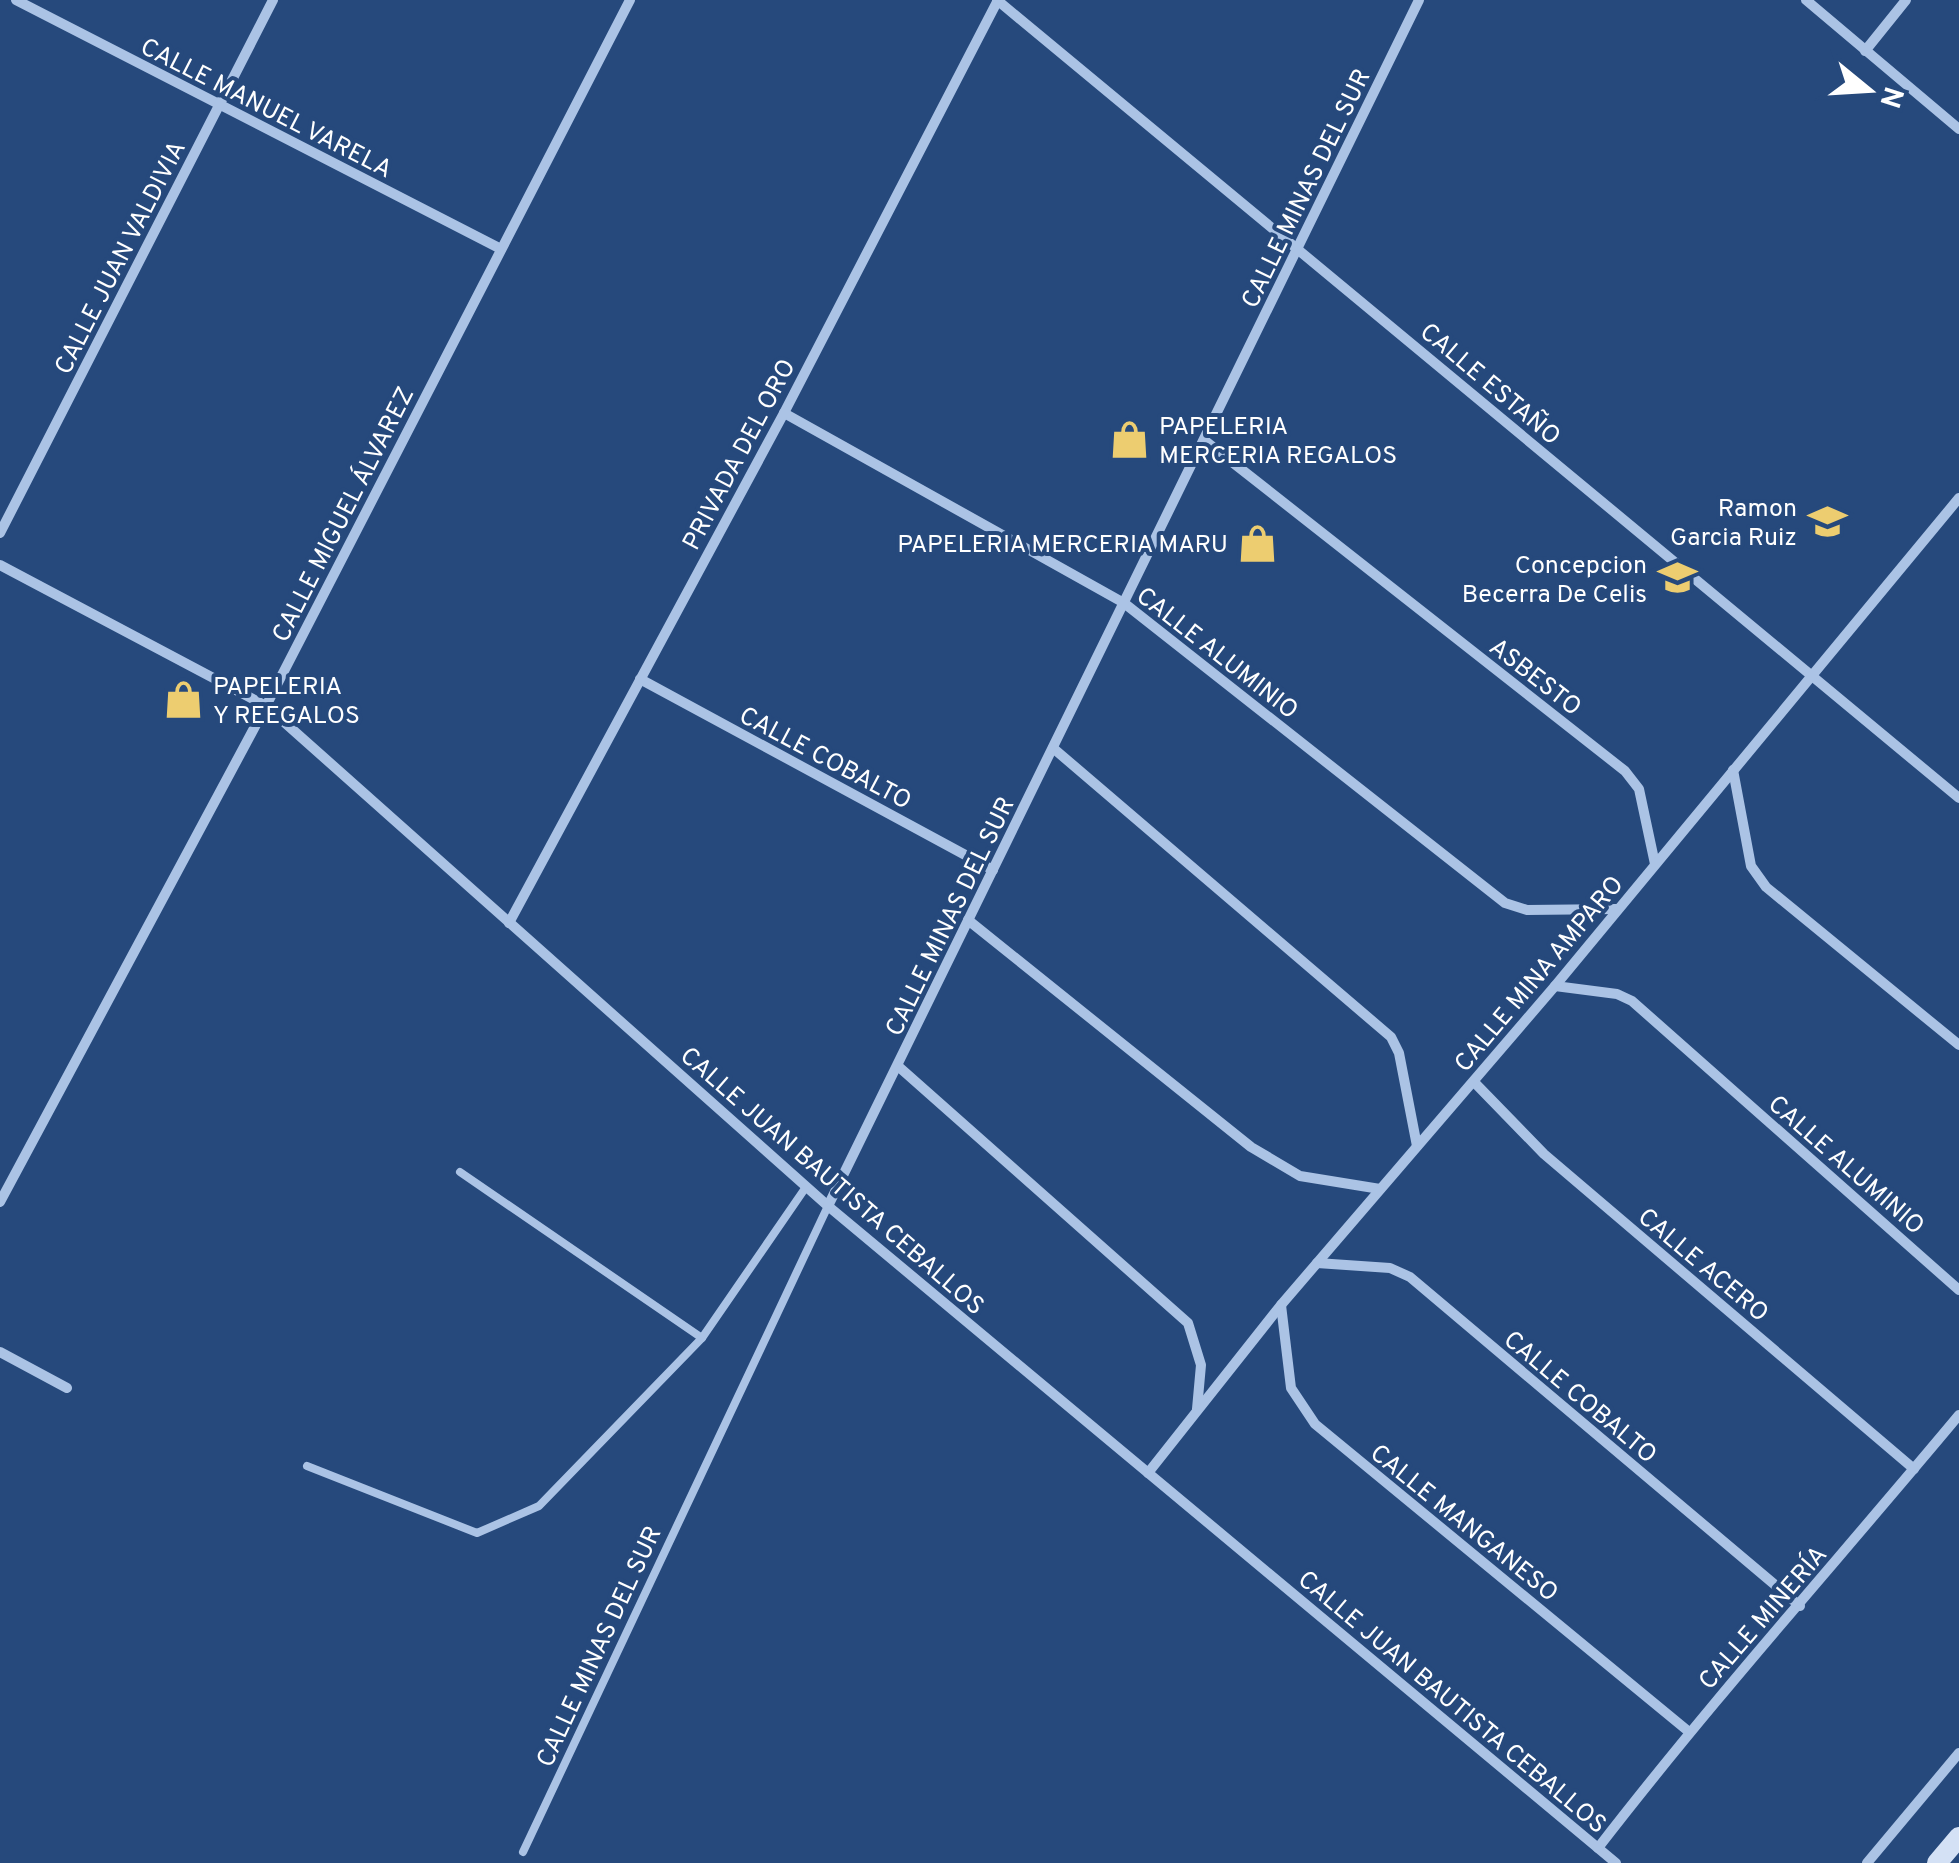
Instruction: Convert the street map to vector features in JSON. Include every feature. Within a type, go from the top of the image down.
[{"type":"main road","points":[[1937,1863],[1959,1837]]},
{"type":"street","name":"CALLE MANUEL VARELA","points":[[16,0],[500,249]]},
{"type":"street","name":"CALLE JUAN VALDIVIA","points":[[0,533],[273,0]]},
{"type":"street","name":"CALLE MIGUEL ÁLVAREZ","points":[[0,1202],[266,706],[630,0]]},
{"type":"street","name":"CALLE ESTAÑO","points":[[997,0],[1959,798]]},
{"type":"street","name":"PRIVADA DEL ORO","points":[[509,923],[784,412],[997,0]]},
{"type":"street","name":"CALLE MINAS DEL SUR","points":[[828,1206],[900,1067],[968,920],[1419,0]]},
{"type":"street","points":[[1806,0],[1959,130]]},
{"type":"street","points":[[1866,51],[1906,0]]},
{"type":"street","name":"CALLE ALUMINIO","points":[[784,412],[1124,603],[1505,903],[1528,910],[1618,910]]},
{"type":"street","name":"ASBESTO","points":[[1204,440],[1625,771],[1638,789],[1655,864]]},
{"type":"street","name":"CALLE MINA AMPARO","points":[[1148,1473],[1281,1304],[1555,986],[1959,498]]},
{"type":"street","name":"CALLE JUAN BAUTISTA CEBALLOS","points":[[0,565],[266,706],[828,1206],[1616,1863]]},
{"type":"street","name":"CALLE COBALTO","points":[[640,679],[993,870]]},
{"type":"street","points":[[1053,748],[1391,1036],[1399,1053],[1417,1146]]},
{"type":"street","points":[[1732,770],[1752,866],[1766,887],[1959,1044]]},
{"type":"street","points":[[968,920],[1252,1147],[1300,1176],[1380,1189]]},
{"type":"street","name":"CALLE ALUMINIO","points":[[1555,986],[1616,994],[1632,1000],[1959,1290]]},
{"type":"street","points":[[900,1067],[1188,1323],[1201,1364],[1197,1410]]},
{"type":"street","name":"CALLE ACERO","points":[[1474,1082],[1544,1154],[1914,1468]]},
{"type":"street","name":"CALLE COBALTO","points":[[1316,1263],[1390,1268],[1410,1277],[1800,1606]]},
{"type":"street","name":"CALLE MANGANESO","points":[[1281,1304],[1291,1388],[1315,1424],[1688,1731]]},
{"type":"street","points":[[0,1352],[67,1388]]},
{"type":"street","name":"CALLE MINERÍA","points":[[1598,1848],[1688,1731],[1800,1606],[1959,1415]]},
{"type":"street","points":[[1867,1863],[1959,1753]]},
{"type":"lane","points":[[460,1172],[702,1338]]},
{"type":"lane","points":[[307,1466],[477,1532],[539,1506],[702,1338],[806,1187]]},
{"type":"lane","name":"CALLE MINAS DEL SUR","points":[[523,1852],[828,1206]]},
{"type":"place","name":"PAPELERIA MERCERIA REGALOS","points":[[1129,439]]},
{"type":"place","name":"Ramon Garcia Ruiz","points":[[1827,521]]},
{"type":"place","name":"PAPELERIA MERCERIA MARU","points":[[1258,543]]},
{"type":"place","name":"Concepcion Becerra De Celis","points":[[1677,578]]},
{"type":"place","name":"PAPELERIA Y REEGALOS","points":[[183,699]]}]
